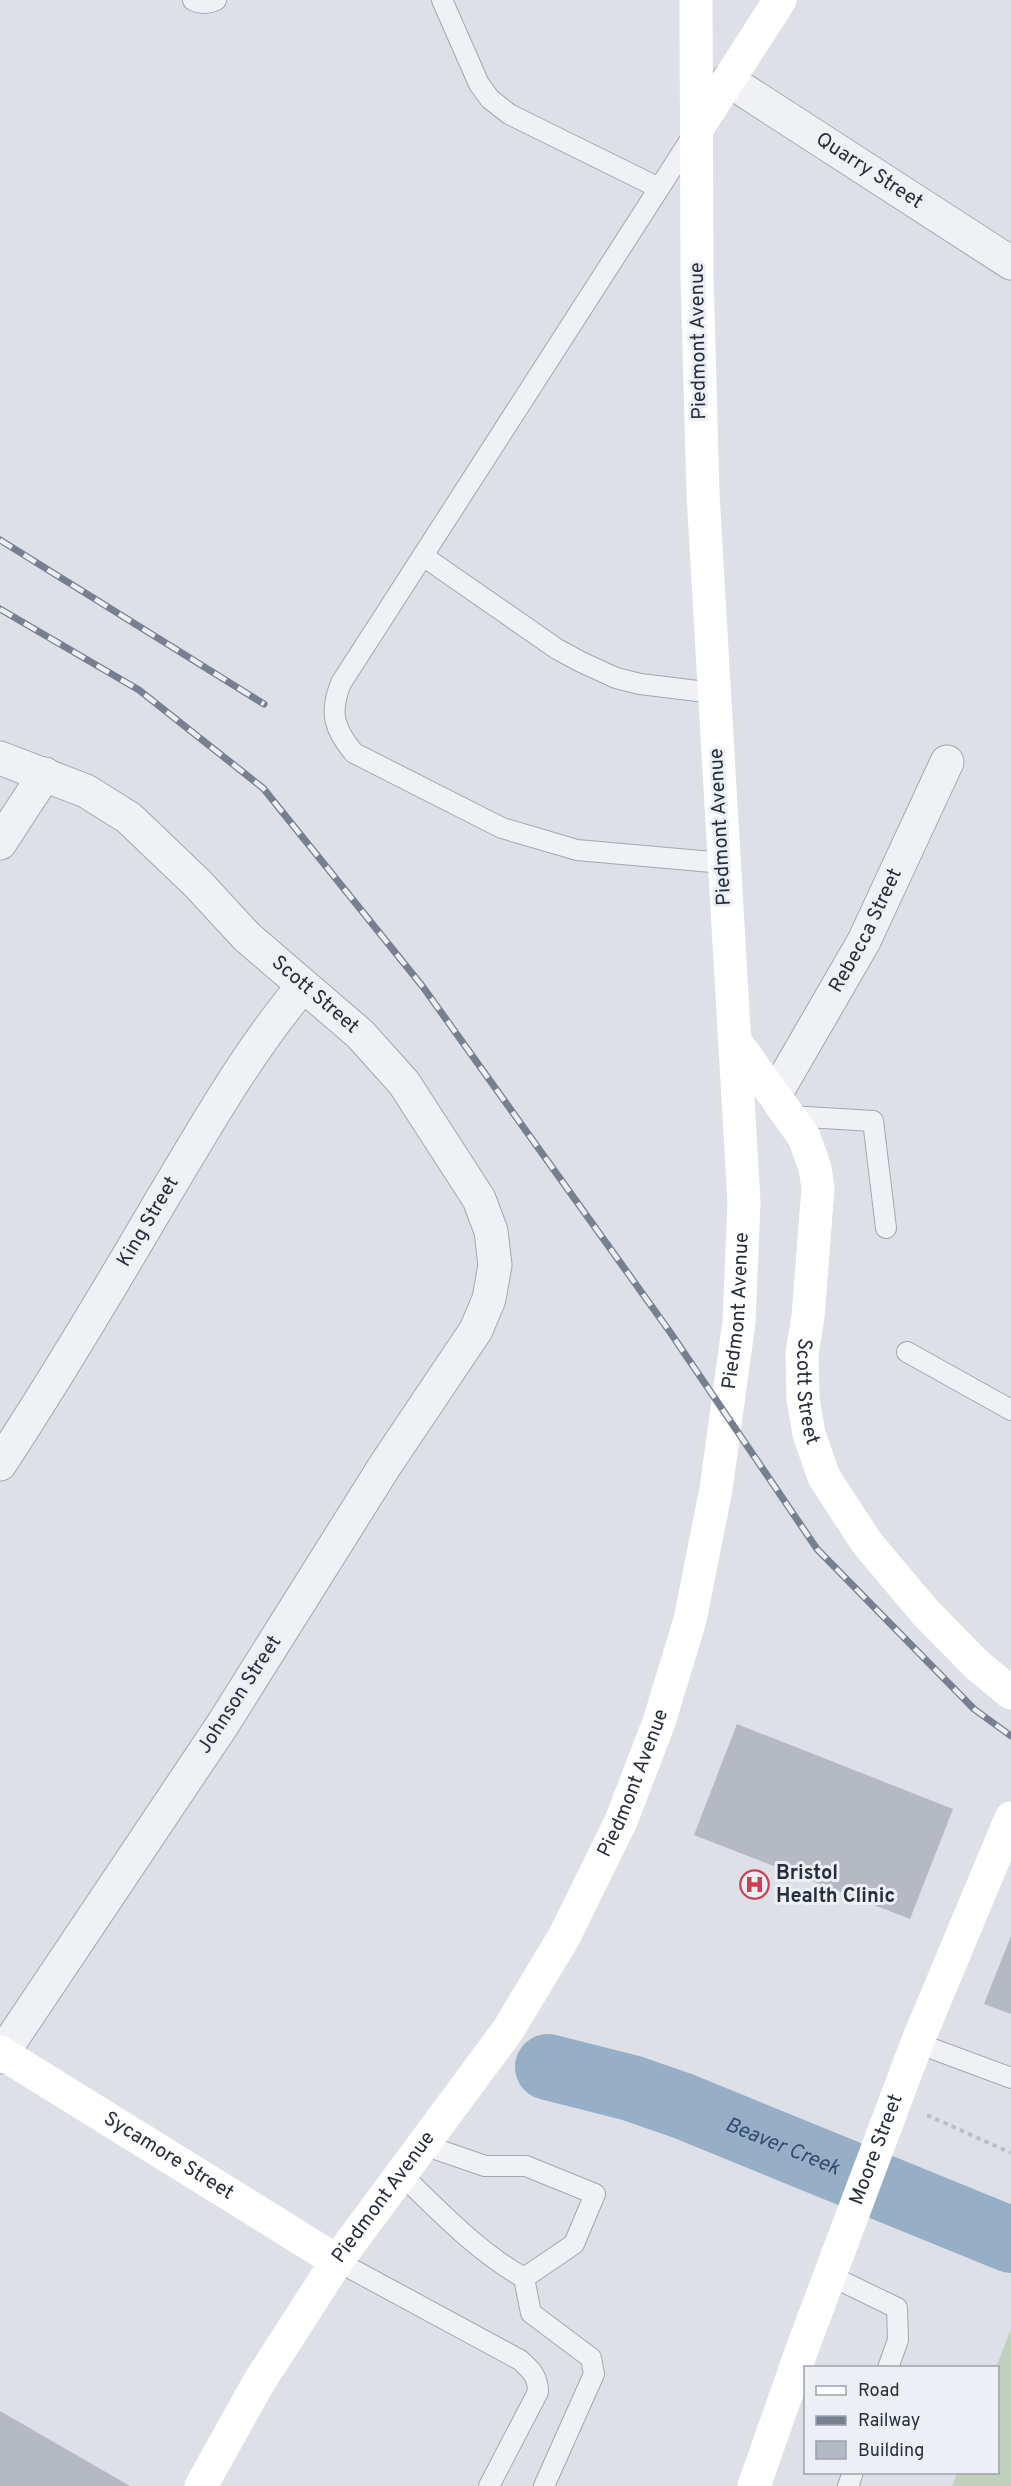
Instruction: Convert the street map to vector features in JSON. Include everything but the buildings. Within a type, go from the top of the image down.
[{"type":"main road","name":"Piedmont Avenue","points":[[201,2486],[259,2382],[337,2261],[508,2030],[564,1936],[621,1821],[660,1722],[690,1620],[716,1489],[739,1322],[744,1202],[703,494],[697,275],[696,0]]},
{"type":"main road","points":[[697,129],[780,0]]},
{"type":"main road","name":"Scott Street","points":[[735,1041],[804,1137],[815,1168],[818,1188],[808,1317],[802,1353],[803,1399],[809,1434],[824,1477],[867,1543],[925,1612],[976,1665],[1011,1693]]},
{"type":"main road","name":"Moore Street","points":[[754,2486],[917,2043],[1011,1818]]},
{"type":"main road","name":"Sycamore Street","points":[[1,2054],[337,2261]]},
{"type":"street","name":"Quarry Street","points":[[728,80],[1011,263]]},
{"type":"street","name":"Scott Street","points":[[0,758],[86,790],[129,818],[198,884],[247,937],[360,1034],[404,1083],[479,1199],[491,1231],[495,1265],[489,1299],[476,1330]]},
{"type":"street","name":"Rebecca Street","points":[[783,1106],[864,941],[947,762]]},
{"type":"street","points":[[0,843],[45,774]]},
{"type":"street","name":"King Street","points":[[0,1464],[58,1376],[213,1114],[273,1022],[303,986]]},
{"type":"street","name":"Johnson Street","points":[[1,2054],[222,1724],[386,1464],[476,1330]]},
{"type":"lane","points":[[193,0],[199,3],[211,3],[216,0]]},
{"type":"lane","points":[[442,0],[479,84],[490,99],[509,114],[659,188]]},
{"type":"lane","points":[[697,129],[341,683],[335,699],[334,720],[340,737],[354,753],[502,828],[577,850],[723,863]]},
{"type":"lane","points":[[423,556],[557,649],[581,662],[616,678],[640,684],[714,693]]},
{"type":"lane","points":[[783,1106],[873,1121],[886,1228]]},
{"type":"lane","points":[[907,1352],[1011,1410]]},
{"type":"lane","points":[[917,2043],[1011,2078]]},
{"type":"lane","points":[[424,2145],[485,2166],[526,2166],[595,2194],[574,2244],[524,2278]]},
{"type":"lane","points":[[401,2174],[457,2228],[497,2262],[524,2278],[531,2313],[556,2334],[591,2358],[594,2374],[544,2486]]},
{"type":"lane","points":[[337,2261],[520,2360],[532,2371],[538,2380],[538,2392],[489,2486]]},
{"type":"lane","points":[[830,2276],[897,2308],[898,2340],[888,2366]]},
{"type":"path","points":[[895,2101],[1011,2153]]},
{"type":"green space","points":[[1011,2329],[1011,2486],[952,2486],[957,2474],[999,2474],[999,2366],[996,2366]]},
{"type":"waterway","name":"Beaver Creek","points":[[548,2067],[631,2088],[683,2106],[1011,2240]]},
{"type":"railway","points":[[0,540],[264,704]]},
{"type":"railway","points":[[0,609],[139,690],[263,788],[423,987],[670,1332],[817,1549],[974,1709],[1011,1736]]},
{"type":"place","name":"Bristol Health Clinic","points":[[755,1885]]}]
